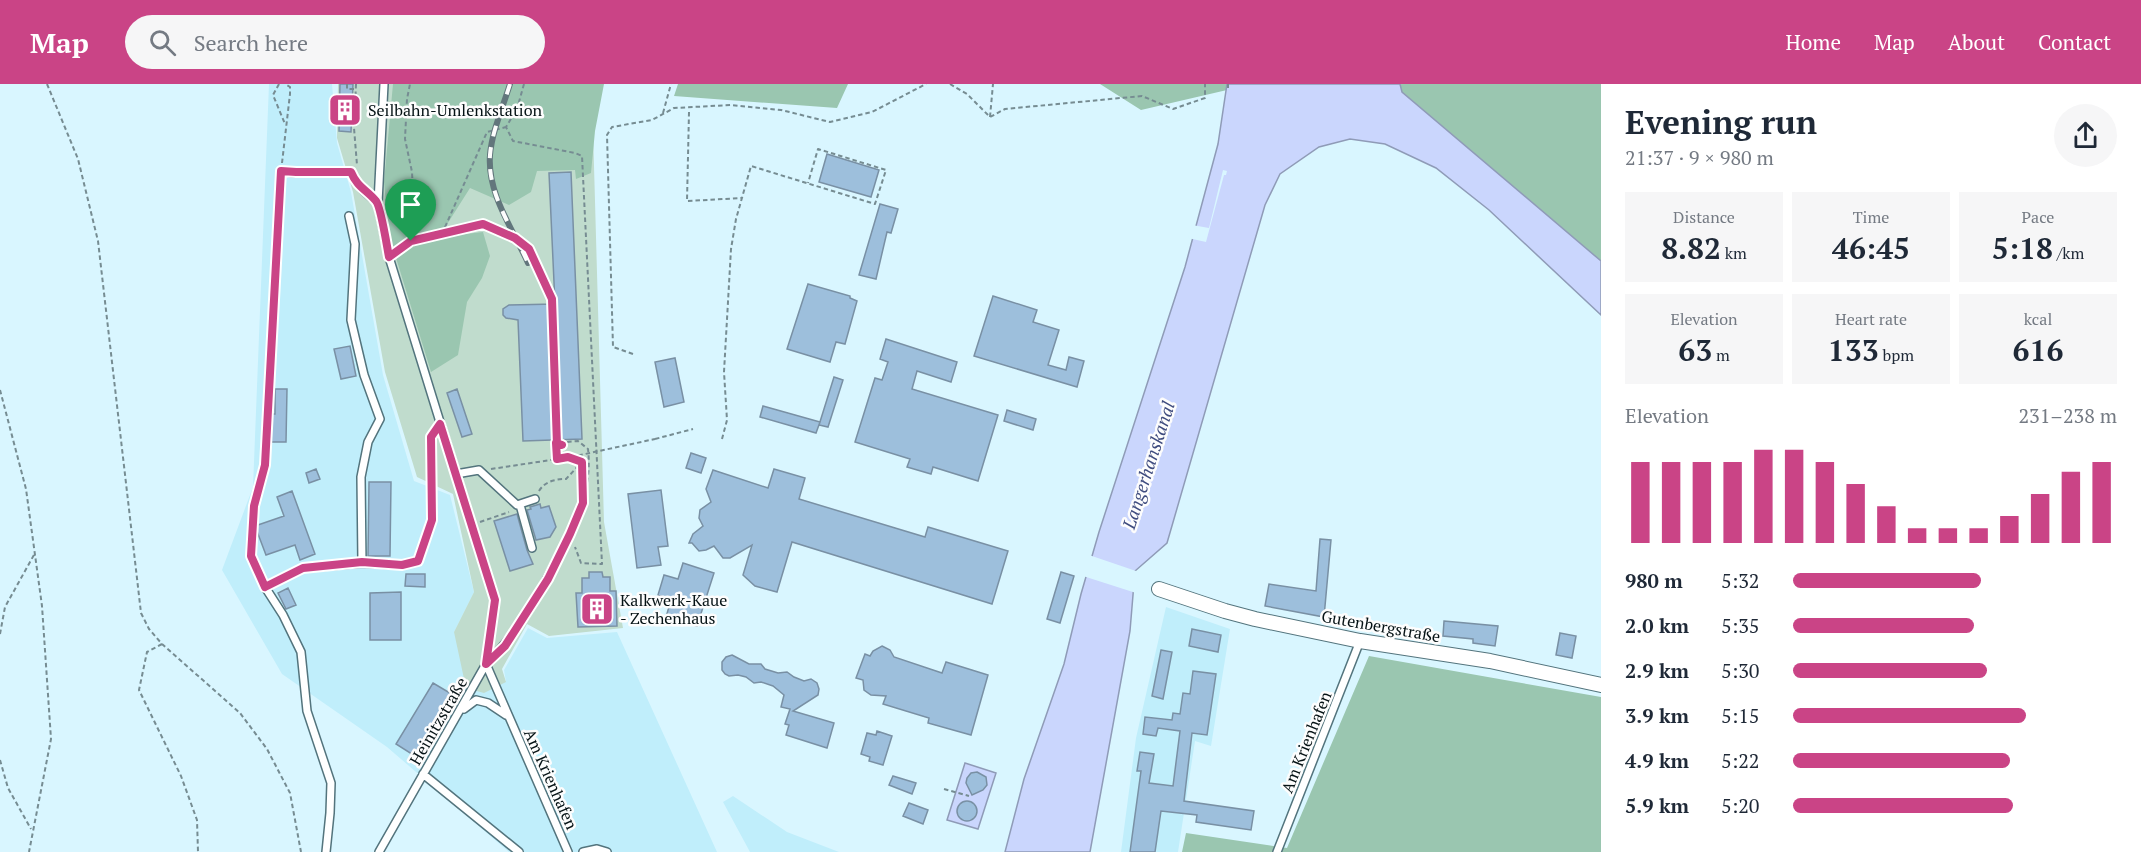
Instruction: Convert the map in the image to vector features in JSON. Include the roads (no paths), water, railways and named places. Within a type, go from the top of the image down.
[{"type":"street","name":"Gutenbergstraße","points":[[1159,589],[1234,614],[1360,641],[1490,661],[1601,685]]},
{"type":"lane","name":"Heinitzstraße","points":[[379,852],[486,664],[495,600],[389,257],[378,202],[384,84]]},
{"type":"lane","points":[[281,171],[351,172],[362,189],[378,202]]},
{"type":"lane","points":[[349,216],[355,244],[351,320],[363,375],[380,419],[368,442],[362,477],[362,562]]},
{"type":"lane","points":[[326,852],[331,783],[307,711],[301,652],[283,615],[265,587],[303,568],[362,562],[402,565],[418,561],[432,520],[431,437],[440,424]]},
{"type":"lane","points":[[456,474],[479,470],[519,505],[532,548]]},
{"type":"lane","points":[[519,505],[535,499]]},
{"type":"lane","points":[[486,664],[505,646],[548,579],[570,534]]},
{"type":"lane","name":"Am Krienhafen","points":[[1277,852],[1360,641]]},
{"type":"lane","name":"Am Krienhafen","points":[[486,664],[568,852]]},
{"type":"lane","name":"Am Krienhafen","points":[[461,710],[476,700],[488,703],[509,717]]},
{"type":"lane","points":[[423,774],[519,852]]},
{"type":"lane","points":[[584,852],[597,849],[607,852]]},
{"type":"water","name":"Langerhanskanal","points":[[1227,84],[1400,84],[1402,92],[1601,261],[1601,315],[1489,210],[1436,168],[1385,144],[1350,139],[1319,147],[1280,174],[1265,205],[1167,543],[1135,571],[1130,631],[1090,852],[1005,852],[1024,779],[1064,664],[1099,532],[1185,267],[1218,144]]},
{"type":"water","points":[[965,763],[996,773],[978,829],[947,820]]},
{"type":"railway","points":[[510,84],[493,137],[490,169],[502,211],[528,263]]},
{"type":"place","name":"Seilbahn-Umlenkstation","points":[[345,110]]},
{"type":"place","name":"Kalkwerk-Kaue - Zechenhaus","points":[[597,609]]}]
